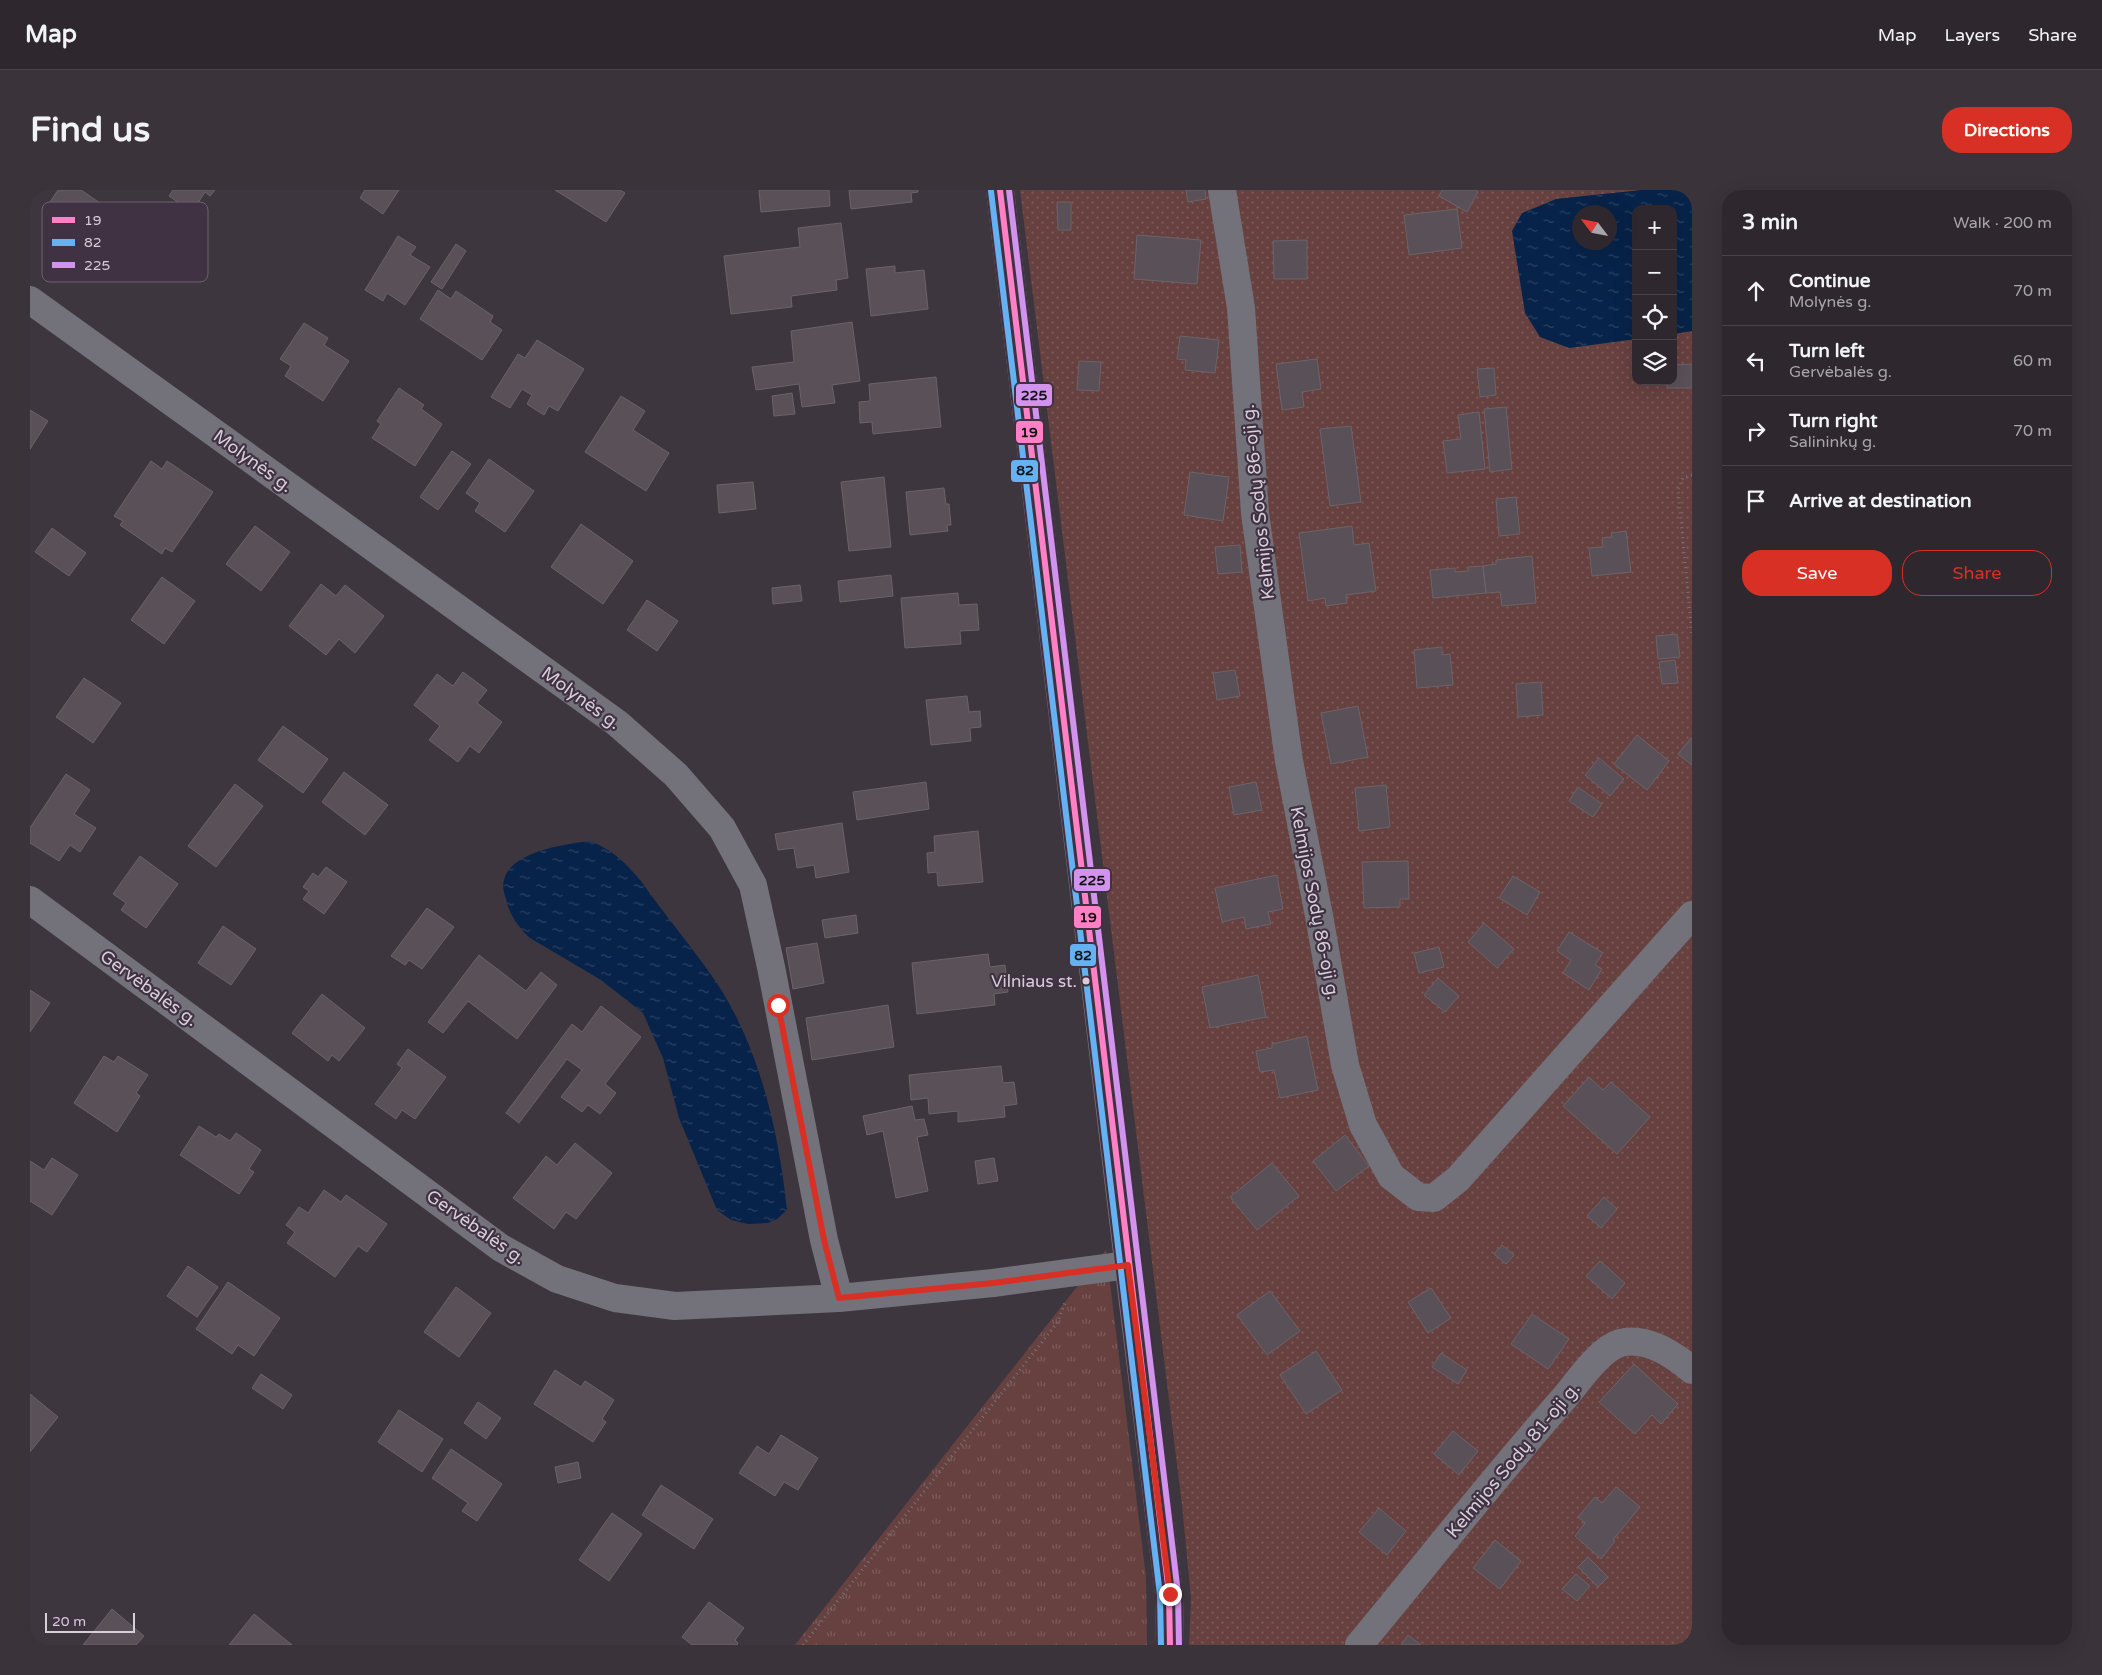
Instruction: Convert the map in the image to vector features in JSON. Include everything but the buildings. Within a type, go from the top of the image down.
[{"type":"main road","points":[[1000,190],[1128,1265],[1170,1594],[1170,1645]]},
{"type":"street","name":"Kelmijos Sodų 86-oji g.","points":[[1222,190],[1242,308],[1256,513],[1289,761],[1345,1066],[1363,1125],[1391,1176],[1418,1197],[1434,1198],[1458,1179],[1692,915]]},
{"type":"street","name":"Molynės g.","points":[[30,300],[617,723],[676,776],[722,828],[753,885],[772,967],[824,1240],[839,1298]]},
{"type":"street","name":"Gervėbalės g.","points":[[30,900],[501,1248],[557,1279],[615,1298],[675,1306],[839,1298],[1065,1274],[1128,1265]]},
{"type":"street","name":"Kelmijos Sodų 81-oji g.","points":[[1360,1645],[1547,1417],[1604,1353],[1620,1343],[1638,1342],[1655,1346],[1678,1358],[1692,1370]]},
{"type":"path","points":[[1692,475],[1683,478],[1678,489],[1692,634]]},
{"type":"path","points":[[803,1645],[1057,1323],[1065,1303],[1065,1274]]},
{"type":"green space","points":[[1020,190],[1642,190],[1556,199],[1569,348],[1632,340],[1632,385],[1677,385],[1677,333],[1692,331],[1692,1645],[1189,1645],[1191,1598],[1182,1505]]},
{"type":"green space","points":[[1106,1250],[1146,1577],[1147,1645],[795,1645]]},
{"type":"water","points":[[1642,190],[1692,190],[1692,331],[1677,333],[1677,205],[1632,205],[1632,340],[1569,348],[1540,337],[1525,313],[1512,231],[1522,213],[1556,199]]},
{"type":"water","points":[[589,841],[618,857],[641,881],[711,974],[747,1039],[766,1095],[784,1181],[787,1210],[777,1219],[768,1223],[748,1224],[731,1220],[717,1210],[679,1118],[663,1058],[643,1013],[601,980],[530,938],[512,916],[507,905],[503,885],[508,870],[527,856],[540,851],[566,844]]},
{"type":"transit line","name":"19","points":[[1000,190],[1169,1594],[1170,1645]]},
{"type":"transit line","name":"225","points":[[1009,190],[1178,1593],[1179,1645]]},
{"type":"transit line","name":"82","points":[[991,191],[1160,1595],[1161,1645]]},
{"type":"place","name":"Vilniaus st.","points":[[1086,981]]},
{"type":"route","points":[[778,1005],[824,1240],[839,1298],[993,1283],[1128,1265],[1170,1594]]}]
